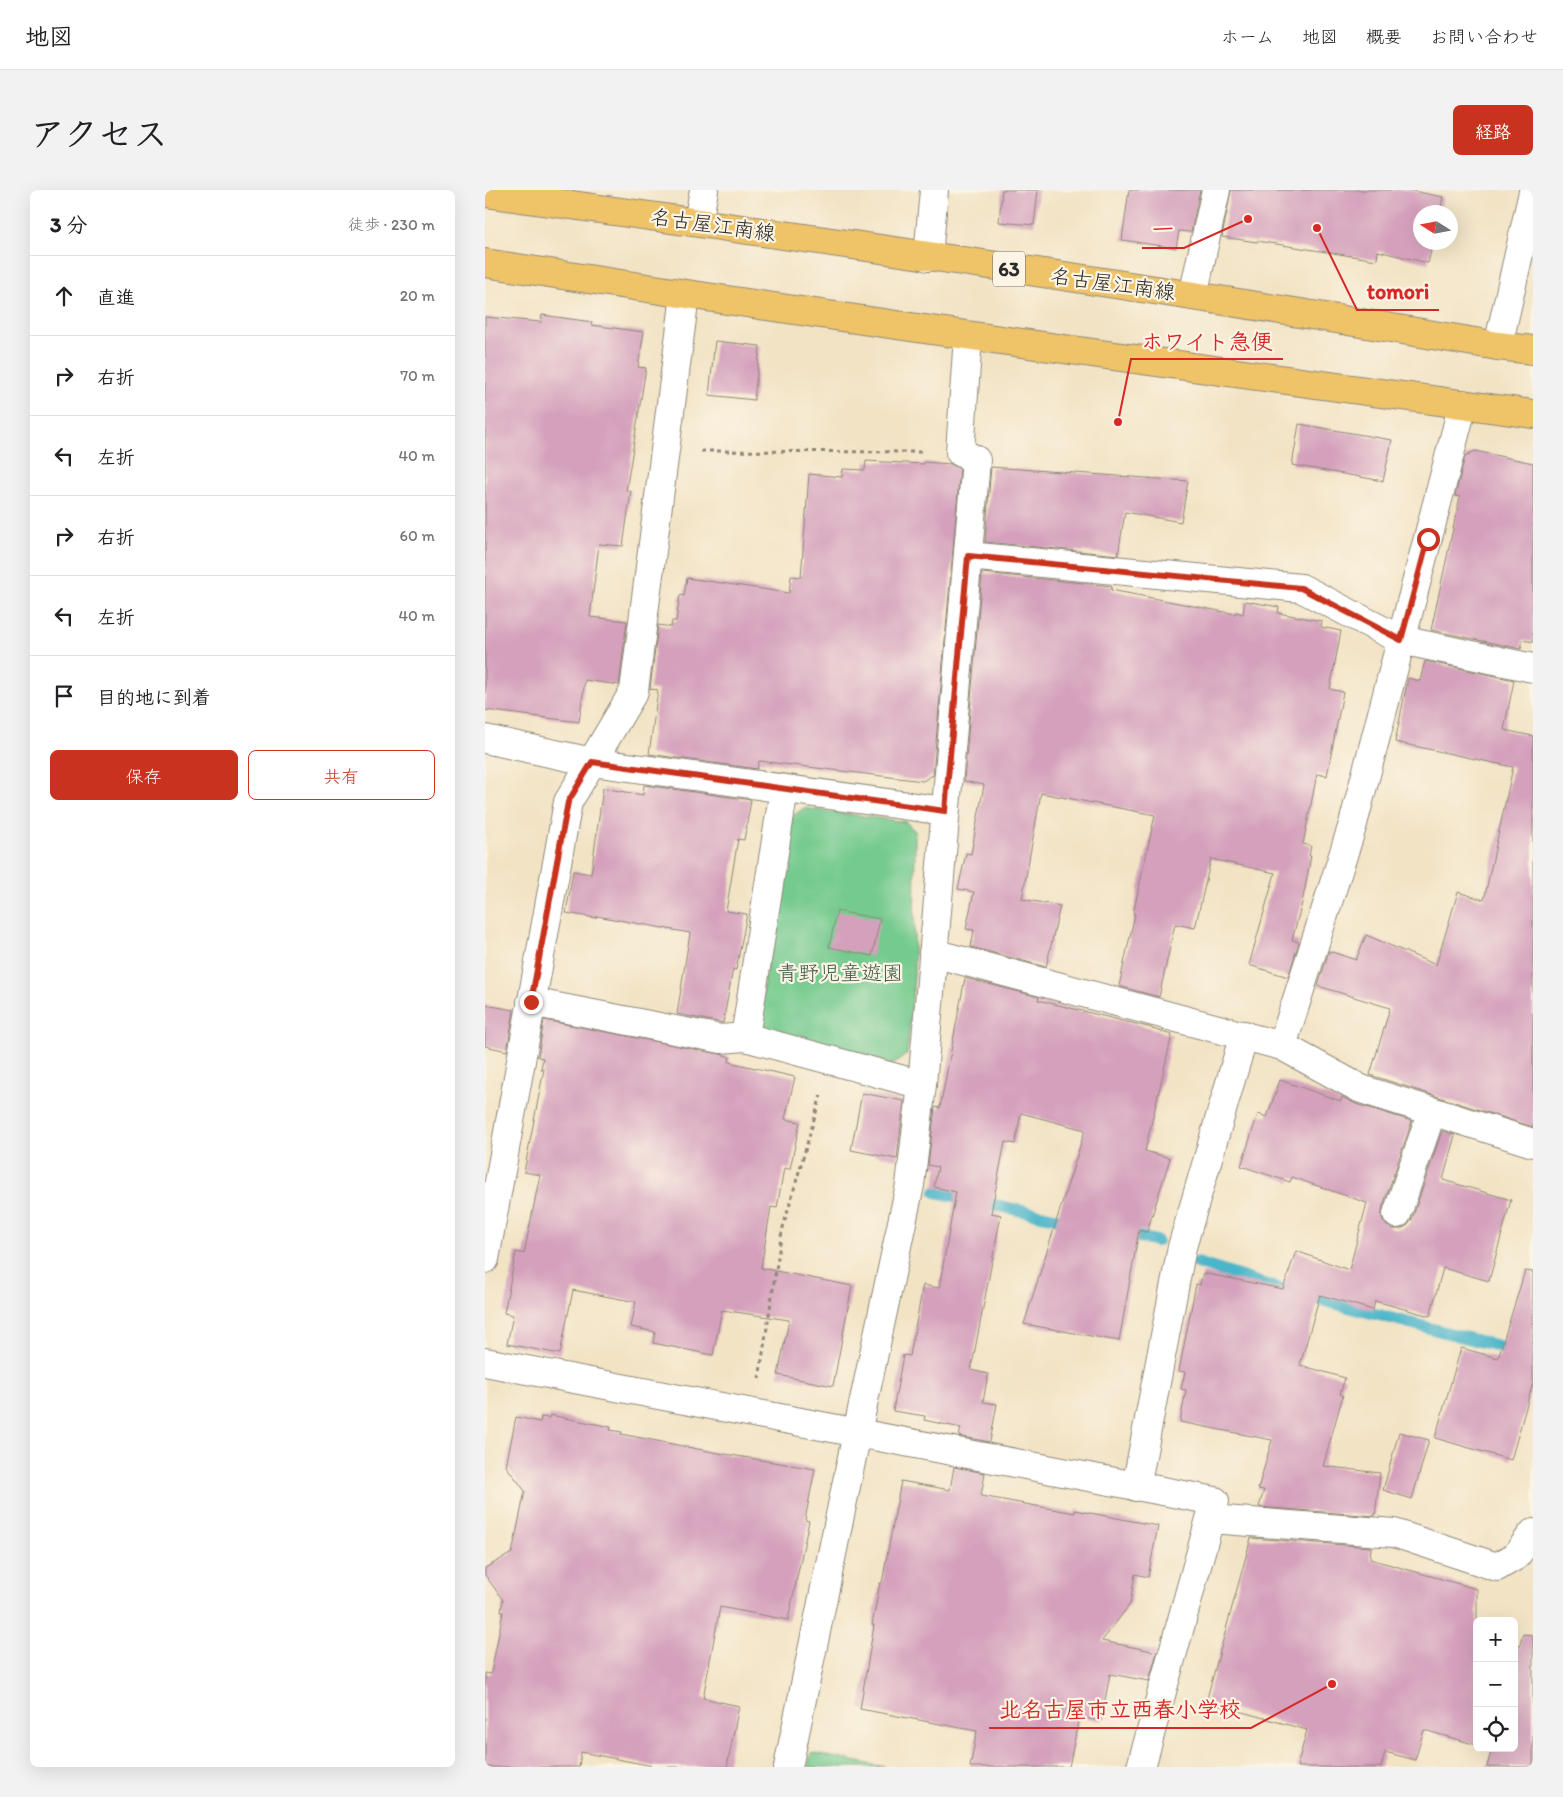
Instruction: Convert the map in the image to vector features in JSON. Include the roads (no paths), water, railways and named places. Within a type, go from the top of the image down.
[{"type":"main road","name":"名古屋江南線","points":[[485,193],[698,222],[1193,296],[1498,346],[1533,350]]},
{"type":"main road","points":[[485,263],[685,295],[967,336],[1533,414]]},
{"type":"street","points":[[698,222],[704,190]]},
{"type":"street","points":[[929,257],[934,190]]},
{"type":"street","points":[[1193,296],[1216,190]]},
{"type":"street","points":[[1498,346],[1533,192]]},
{"type":"street","points":[[485,1259],[568,802],[634,691],[685,295]]},
{"type":"street","points":[[789,1767],[910,1185],[922,1085],[976,460],[960,452],[967,336]]},
{"type":"street","points":[[1282,1046],[1353,824],[1463,404]]},
{"type":"street","points":[[968,556],[1301,588],[1401,640],[1533,668]]},
{"type":"street","points":[[485,739],[592,762],[945,811]]},
{"type":"street","points":[[745,1037],[784,788]]},
{"type":"street","points":[[933,953],[1282,1046],[1361,1089],[1533,1143]]},
{"type":"street","points":[[531,1002],[721,1039],[745,1037],[922,1085]]},
{"type":"street","points":[[1136,1486],[1182,1247],[1244,1035]]},
{"type":"street","points":[[1397,1214],[1431,1111]]},
{"type":"street","points":[[485,1362],[1215,1501],[1141,1767]]},
{"type":"street","points":[[1211,1519],[1394,1533],[1497,1567],[1516,1556],[1533,1533]]},
{"type":"waterway","points":[[936,1192],[1073,1222]]},
{"type":"waterway","points":[[1121,1233],[1157,1241]]},
{"type":"waterway","points":[[1197,1263],[1279,1289],[1533,1355]]},
{"type":"place","name":"一","points":[[1248,219]]},
{"type":"place","name":"tomori","points":[[1317,228]]},
{"type":"place","name":"ホワイト急便","points":[[1118,422]]},
{"type":"place","name":"北名古屋市立西春小学校","points":[[1332,1684]]},
{"type":"park label","name":"青野児童遊園","points":[[840,973]]}]
